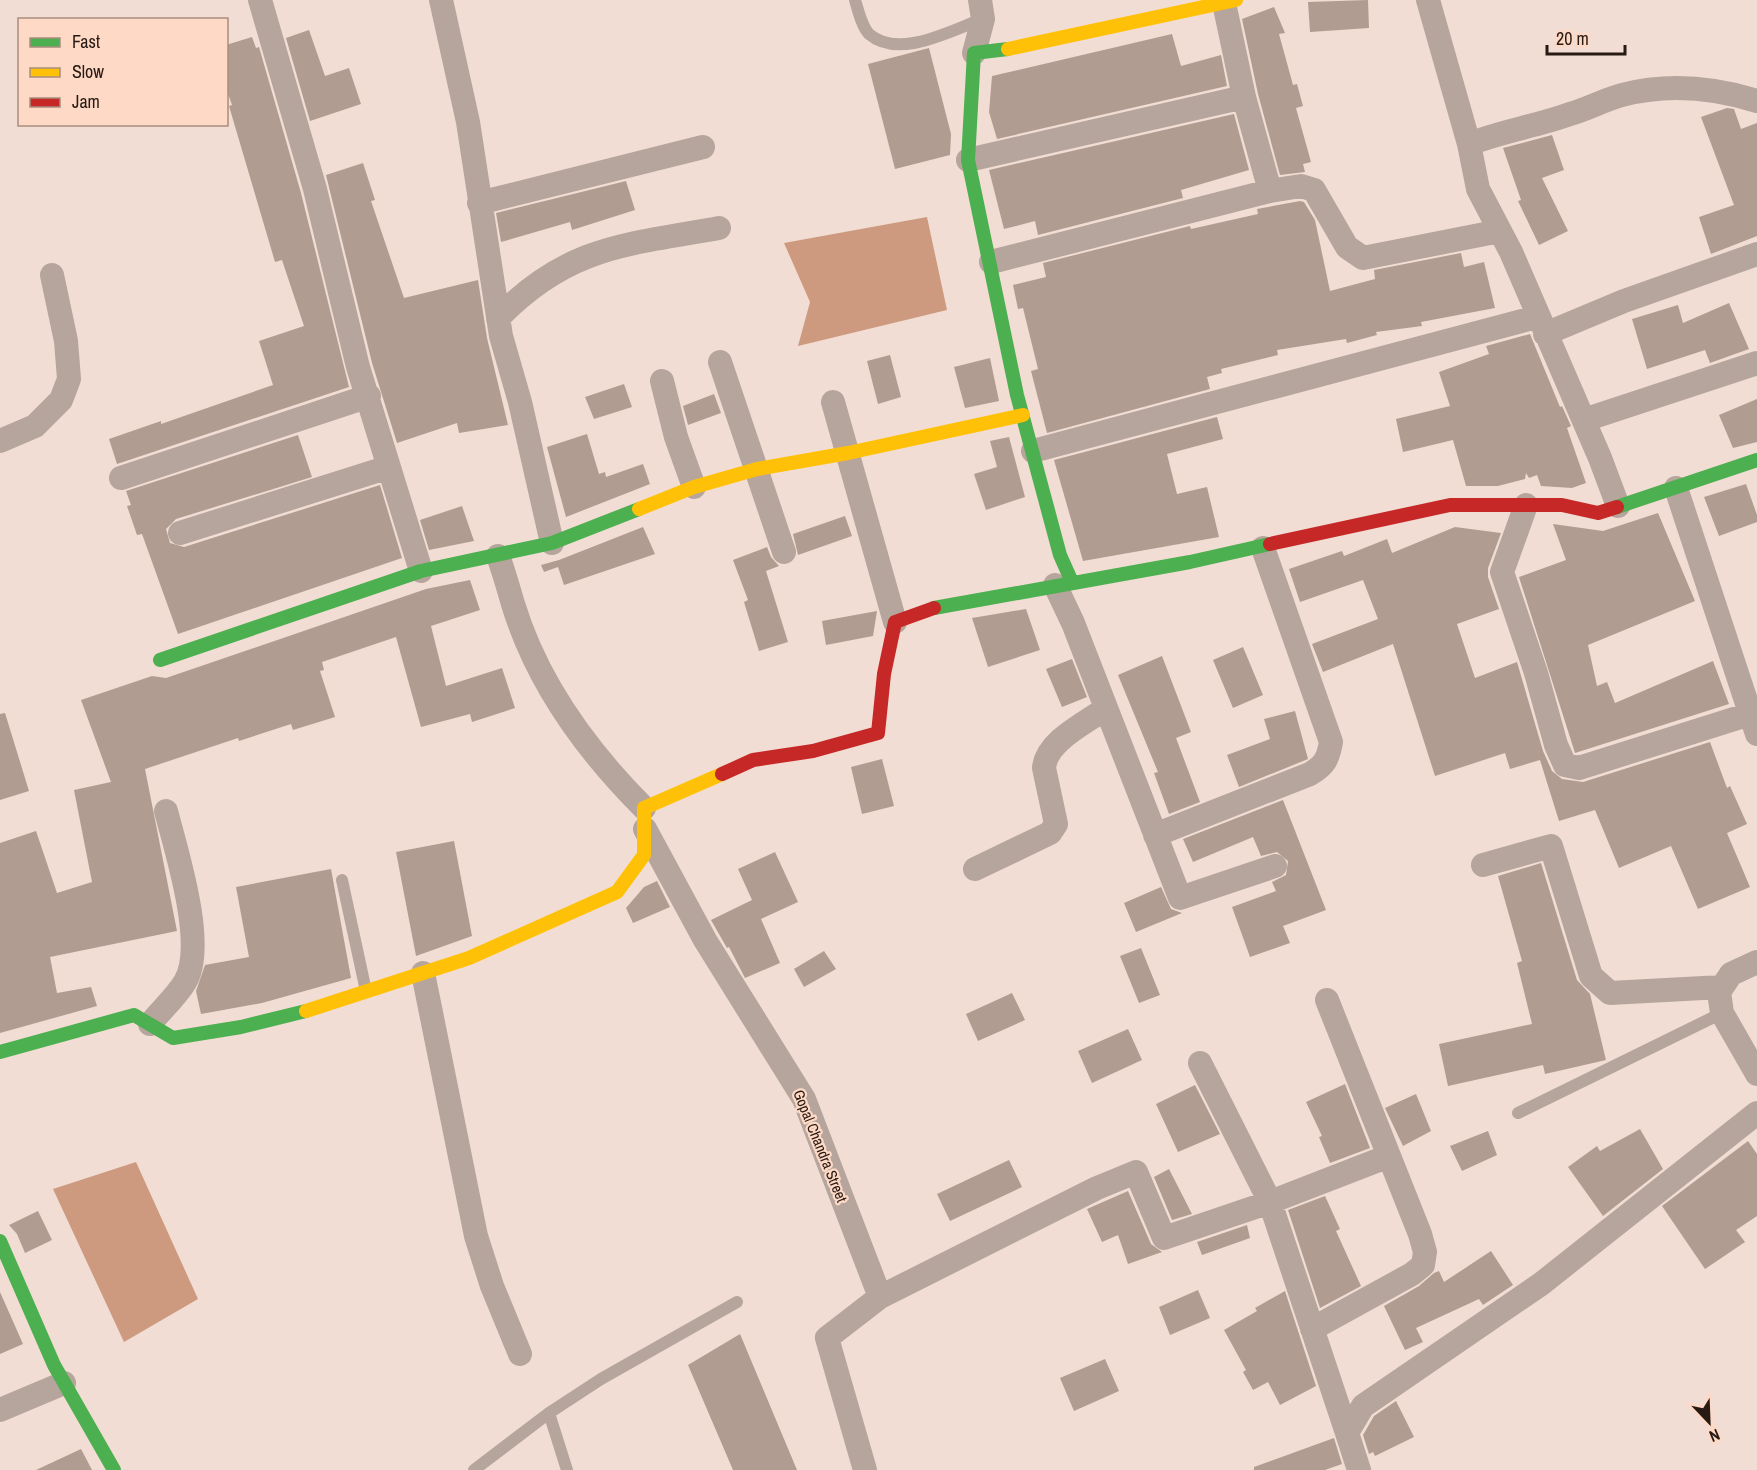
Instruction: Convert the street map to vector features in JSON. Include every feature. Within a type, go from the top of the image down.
[{"type":"street","points":[[260,0],[315,189],[345,315],[422,571]]},
{"type":"street","points":[[441,0],[468,122],[498,318],[552,543]]},
{"type":"street","points":[[1428,0],[1469,144],[1478,189],[1500,231],[1584,420],[1618,506]]},
{"type":"street","points":[[974,53],[1021,48],[1230,1],[1244,98],[1270,191]]},
{"type":"street","points":[[981,10],[974,53],[968,160],[1023,415],[1040,487],[1060,555],[1063,584],[1073,623],[1180,898],[1275,866]]},
{"type":"street","points":[[1469,144],[1500,132],[1569,115],[1621,95],[1676,86],[1730,93],[1757,101]]},
{"type":"street","points":[[968,160],[1244,98]]},
{"type":"street","points":[[479,204],[703,147]]},
{"type":"street","points":[[991,262],[1270,191],[1301,186],[1314,190],[1347,247],[1363,258],[1500,231]]},
{"type":"street","points":[[498,318],[524,291],[556,269],[588,254],[719,228]]},
{"type":"street","points":[[1033,451],[1541,325],[1624,301],[1757,254]]},
{"type":"street","points":[[0,441],[35,426],[61,400],[69,379],[66,341],[52,275]]},
{"type":"street","points":[[720,362],[784,552]]},
{"type":"street","points":[[1584,420],[1757,363]]},
{"type":"street","points":[[662,381],[676,437],[694,487]]},
{"type":"street","points":[[121,478],[369,396]]},
{"type":"street","points":[[0,1052],[134,1015],[173,1038],[241,1027],[325,1006],[468,958],[617,892],[644,855],[644,818],[753,760],[813,751],[878,733],[884,674],[895,622],[833,402]]},
{"type":"street","points":[[160,660],[422,571],[552,543],[694,487],[757,469],[848,453],[1023,415]]},
{"type":"street","points":[[895,622],[945,604],[1263,548],[1450,505],[1562,505],[1598,513],[1757,460]]},
{"type":"street","points":[[180,533],[389,467]]},
{"type":"street","points":[[1526,505],[1502,572],[1536,673],[1556,745],[1565,765],[1579,768],[1754,724],[1676,488]]},
{"type":"street","points":[[1155,835],[1310,774],[1324,766],[1329,755],[1331,742],[1263,548]]},
{"type":"street","name":"Gopal Chandra Street","points":[[498,556],[510,585],[513,604],[557,700],[583,740],[644,818],[705,940],[804,1100],[879,1297]]},
{"type":"street","points":[[975,869],[1050,833],[1056,824],[1044,768],[1045,759],[1057,744],[1106,708]]},
{"type":"street","points":[[150,1024],[187,980],[192,950],[189,902],[166,811]]},
{"type":"street","points":[[1482,866],[1551,846],[1591,976],[1610,993],[1722,987]]},
{"type":"street","points":[[1757,962],[1731,974],[1719,992],[1722,1013],[1757,1074]]},
{"type":"street","points":[[423,973],[476,1236],[492,1286],[520,1353]]},
{"type":"street","points":[[1312,1329],[1412,1274],[1423,1265],[1425,1252],[1420,1234],[1327,999]]},
{"type":"street","points":[[1200,1063],[1270,1202],[1359,1470]]},
{"type":"street","points":[[1347,1433],[1363,1406],[1541,1284],[1757,1113]]},
{"type":"street","points":[[865,1470],[827,1338],[879,1297],[1097,1188],[1136,1172],[1164,1238],[1270,1202],[1389,1156]]},
{"type":"street","points":[[0,1241],[64,1383],[114,1470]]},
{"type":"street","points":[[0,1410],[64,1383]]},
{"type":"lane","points":[[855,0],[868,33],[888,44],[911,44],[981,10]]},
{"type":"lane","points":[[342,880],[366,992]]},
{"type":"lane","points":[[1518,1113],[1722,1013]]},
{"type":"lane","points":[[474,1470],[549,1413],[601,1379],[737,1302]]},
{"type":"lane","points":[[549,1413],[567,1470]]},
{"type":"shaded area","points":[[927,217],[947,310],[798,346],[810,302],[784,243]]},
{"type":"shaded area","points":[[136,1162],[198,1299],[124,1342],[53,1189]]},
{"type":"building","points":[[1368,0],[1369,28],[1310,32],[1308,2]]},
{"type":"building","points":[[1274,7],[1285,33],[1279,34],[1293,85],[1297,84],[1303,106],[1296,108],[1311,162],[1303,164],[1305,172],[1280,175],[1258,94],[1242,19]]},
{"type":"building","points":[[309,30],[325,76],[349,68],[361,104],[310,121],[286,38]]},
{"type":"building","points":[[1172,34],[1181,66],[1221,55],[1227,86],[997,139],[989,112],[992,76]]},
{"type":"building","points":[[252,37],[256,48],[259,47],[301,193],[349,387],[117,464],[109,439],[161,421],[161,424],[273,385],[259,341],[304,326],[282,260],[275,262],[229,106],[232,105],[228,94],[228,44]]},
{"type":"building","points":[[929,48],[951,134],[950,155],[895,169],[868,64]]},
{"type":"building","points":[[1727,108],[1734,109],[1741,129],[1757,123],[1757,236],[1711,254],[1699,217],[1734,205],[1701,117]]},
{"type":"building","points":[[1234,114],[1252,181],[1249,170],[1181,190],[1183,198],[1038,235],[1035,221],[1004,229],[989,170]]},
{"type":"building","points":[[1552,135],[1564,170],[1542,178],[1568,231],[1539,245],[1518,201],[1521,200],[1503,148]]},
{"type":"building","points":[[363,163],[375,200],[371,201],[404,298],[478,280],[487,338],[508,425],[459,433],[457,423],[397,443],[372,363],[326,175]]},
{"type":"building","points":[[626,181],[635,210],[572,230],[570,222],[501,242],[496,213]]},
{"type":"building","points":[[1304,202],[1315,220],[1330,291],[1375,279],[1374,270],[1461,253],[1464,267],[1484,262],[1495,308],[1421,322],[1422,326],[1376,332],[1377,335],[1347,343],[1346,339],[1277,350],[1278,355],[1221,369],[1222,373],[1207,377],[1210,389],[1047,433],[1031,371],[1038,369],[1023,308],[1018,309],[1013,285],[1046,277],[1043,263],[1190,226],[1191,229],[1258,214],[1257,209]]},
{"type":"building","points":[[1729,303],[1749,349],[1710,363],[1705,350],[1647,369],[1632,319],[1678,305],[1683,323]]},
{"type":"building","points":[[1530,334],[1560,407],[1562,406],[1571,426],[1567,428],[1586,483],[1572,488],[1541,486],[1537,475],[1529,478],[1526,473],[1525,479],[1498,486],[1466,486],[1453,440],[1403,452],[1396,419],[1450,406],[1439,372],[1489,354],[1486,346]]},
{"type":"building","points":[[890,355],[901,397],[878,404],[867,361]]},
{"type":"building","points":[[990,358],[999,401],[965,408],[954,367]]},
{"type":"building","points":[[624,384],[632,407],[594,419],[585,397]]},
{"type":"building","points":[[714,394],[721,413],[688,425],[683,406]]},
{"type":"building","points":[[1757,399],[1757,442],[1733,448],[1719,415]]},
{"type":"building","points":[[1217,417],[1223,439],[1167,454],[1177,494],[1207,487],[1219,537],[1083,561],[1054,460]]},
{"type":"building","points":[[587,434],[599,474],[605,472],[606,477],[643,464],[650,484],[566,517],[547,447]]},
{"type":"building","points":[[298,435],[312,477],[176,519],[166,529],[170,543],[184,547],[380,485],[402,558],[178,634],[142,534],[137,535],[127,506],[131,505],[126,491]]},
{"type":"building","points":[[1009,437],[1025,497],[986,510],[974,474],[997,467],[990,441]]},
{"type":"building","points":[[1746,484],[1757,515],[1757,522],[1719,536],[1704,497]]},
{"type":"building","points":[[462,506],[474,541],[429,550],[420,520]]},
{"type":"building","points":[[1658,513],[1695,601],[1588,645],[1597,686],[1607,682],[1615,703],[1713,661],[1729,704],[1575,753],[1519,577],[1566,560],[1553,524],[1603,531]]},
{"type":"building","points":[[845,516],[852,536],[798,555],[793,534]]},
{"type":"building","points":[[643,527],[655,554],[564,585],[558,567],[544,572],[541,565],[559,560]]},
{"type":"building","points":[[1455,527],[1501,533],[1488,568],[1488,577],[1499,609],[1457,624],[1475,678],[1517,662],[1543,751],[1552,771],[1562,779],[1583,782],[1710,742],[1727,788],[1730,786],[1747,824],[1727,833],[1750,887],[1698,909],[1671,846],[1619,868],[1595,810],[1559,821],[1540,760],[1510,769],[1505,753],[1435,776],[1393,644],[1323,672],[1312,644],[1378,619],[1363,580],[1300,602],[1289,569],[1342,551],[1344,556],[1387,539],[1392,553]]},
{"type":"building","points":[[767,547],[771,557],[779,566],[766,571],[788,642],[759,651],[744,602],[748,600],[733,560]]},
{"type":"building","points":[[470,580],[480,610],[431,626],[446,686],[502,668],[515,708],[472,722],[470,714],[421,727],[396,637],[322,662],[324,670],[320,671],[335,717],[293,730],[291,724],[239,741],[238,738],[145,769],[177,931],[50,957],[57,993],[91,987],[97,1006],[0,1033],[0,843],[36,831],[57,893],[92,882],[74,790],[111,782],[81,700],[152,676],[166,678],[426,589]]},
{"type":"building","points":[[1026,609],[1040,650],[988,667],[972,618]]},
{"type":"building","points":[[877,611],[873,636],[826,645],[822,621]]},
{"type":"building","points":[[1243,647],[1263,695],[1233,708],[1213,660]]},
{"type":"building","points":[[1162,656],[1191,732],[1176,738],[1200,802],[1169,814],[1154,773],[1158,772],[1118,675]]},
{"type":"building","points":[[1072,659],[1087,697],[1062,707],[1046,669]]},
{"type":"building","points":[[1295,711],[1308,759],[1239,787],[1227,755],[1270,739],[1264,719]]},
{"type":"building","points":[[5,713],[29,791],[0,800],[0,714]]},
{"type":"building","points":[[882,759],[894,806],[862,814],[851,767]]},
{"type":"building","points":[[1283,800],[1326,910],[1283,926],[1290,943],[1250,957],[1232,907],[1276,891],[1272,882],[1286,875],[1288,861],[1277,852],[1261,856],[1253,837],[1193,862],[1183,839]]},
{"type":"building","points":[[454,841],[472,936],[416,956],[396,852]]},
{"type":"building","points":[[775,852],[798,902],[761,919],[780,963],[745,978],[729,947],[727,948],[711,920],[752,900],[738,869]]},
{"type":"building","points":[[1541,863],[1577,980],[1590,994],[1606,1060],[1545,1074],[1543,1065],[1448,1086],[1439,1044],[1532,1024],[1517,963],[1522,961],[1498,876]]},
{"type":"building","points":[[331,869],[351,978],[262,1003],[201,1014],[196,991],[205,965],[249,957],[236,887]]},
{"type":"building","points":[[657,881],[670,907],[633,923],[626,908],[644,887]]},
{"type":"building","points":[[1161,887],[1171,909],[1182,913],[1136,932],[1124,903]]},
{"type":"building","points":[[1141,948],[1160,995],[1139,1003],[1120,956]]},
{"type":"building","points":[[824,951],[836,969],[804,987],[794,969]]},
{"type":"building","points":[[1012,993],[1025,1020],[978,1041],[966,1014]]},
{"type":"building","points":[[1128,1029],[1142,1060],[1092,1083],[1078,1051]]},
{"type":"building","points":[[1345,1084],[1370,1148],[1330,1163],[1319,1137],[1322,1136],[1306,1102]]},
{"type":"building","points":[[1195,1085],[1220,1134],[1178,1152],[1156,1104]]},
{"type":"building","points":[[1416,1094],[1431,1131],[1403,1146],[1385,1108]]},
{"type":"building","points":[[1640,1129],[1663,1169],[1603,1216],[1568,1167],[1597,1146],[1600,1151]]},
{"type":"building","points":[[1488,1131],[1497,1155],[1462,1171],[1450,1146]]},
{"type":"building","points":[[1748,1141],[1757,1154],[1757,1216],[1736,1230],[1745,1242],[1705,1269],[1662,1206]]},
{"type":"building","points":[[1009,1160],[1022,1187],[950,1221],[937,1194]]},
{"type":"building","points":[[1169,1169],[1192,1214],[1172,1220],[1154,1177]]},
{"type":"building","points":[[1128,1191],[1151,1244],[1162,1252],[1128,1264],[1118,1235],[1102,1242],[1087,1209]]},
{"type":"building","points":[[1325,1196],[1340,1229],[1336,1231],[1361,1286],[1320,1308],[1288,1210]]},
{"type":"building","points":[[38,1211],[52,1240],[25,1253],[17,1234],[9,1225]]},
{"type":"building","points":[[1247,1225],[1250,1238],[1202,1255],[1197,1242]]},
{"type":"building","points":[[1491,1251],[1513,1285],[1483,1305],[1479,1299],[1416,1328],[1423,1342],[1405,1350],[1384,1306],[1419,1286],[1434,1273],[1439,1271],[1444,1282]]},
{"type":"building","points":[[1198,1290],[1210,1318],[1170,1335],[1159,1307]]},
{"type":"building","points":[[1285,1291],[1316,1386],[1280,1405],[1268,1382],[1253,1390],[1243,1372],[1246,1370],[1224,1330],[1257,1311],[1255,1308]]},
{"type":"building","points":[[0,1292],[23,1344],[0,1354]]},
{"type":"building","points":[[740,1334],[797,1470],[733,1470],[688,1365]]},
{"type":"building","points":[[1105,1359],[1119,1391],[1074,1411],[1060,1378]]},
{"type":"building","points":[[1396,1401],[1414,1437],[1375,1456],[1373,1452],[1369,1454],[1363,1435],[1374,1416]]},
{"type":"building","points":[[1334,1438],[1342,1464],[1325,1470],[1254,1470],[1254,1467]]},
{"type":"building","points":[[81,1449],[92,1470],[36,1470]]},
{"type":"traffic: fast","points":[[1008,49],[974,53],[968,160],[1017,395],[1060,555],[1072,582]]},
{"type":"traffic: fast","points":[[1617,507],[1757,460]]},
{"type":"traffic: fast","points":[[160,660],[421,571],[552,543],[639,509]]},
{"type":"traffic: fast","points":[[934,608],[1190,562],[1270,544]]},
{"type":"traffic: fast","points":[[0,1052],[134,1015],[173,1038],[241,1027],[306,1011]]},
{"type":"traffic: fast","points":[[0,1241],[54,1365],[114,1470]]},
{"type":"traffic: slow","points":[[1008,49],[1236,0]]},
{"type":"traffic: slow","points":[[639,509],[694,487],[757,469],[848,453],[1023,415]]},
{"type":"traffic: slow","points":[[306,1011],[469,958],[617,892],[644,855],[644,808],[722,774]]},
{"type":"traffic: jam","points":[[1270,544],[1450,505],[1562,505],[1598,513],[1617,507]]},
{"type":"traffic: jam","points":[[722,774],[753,760],[813,751],[878,733],[884,674],[895,622],[934,608]]}]
